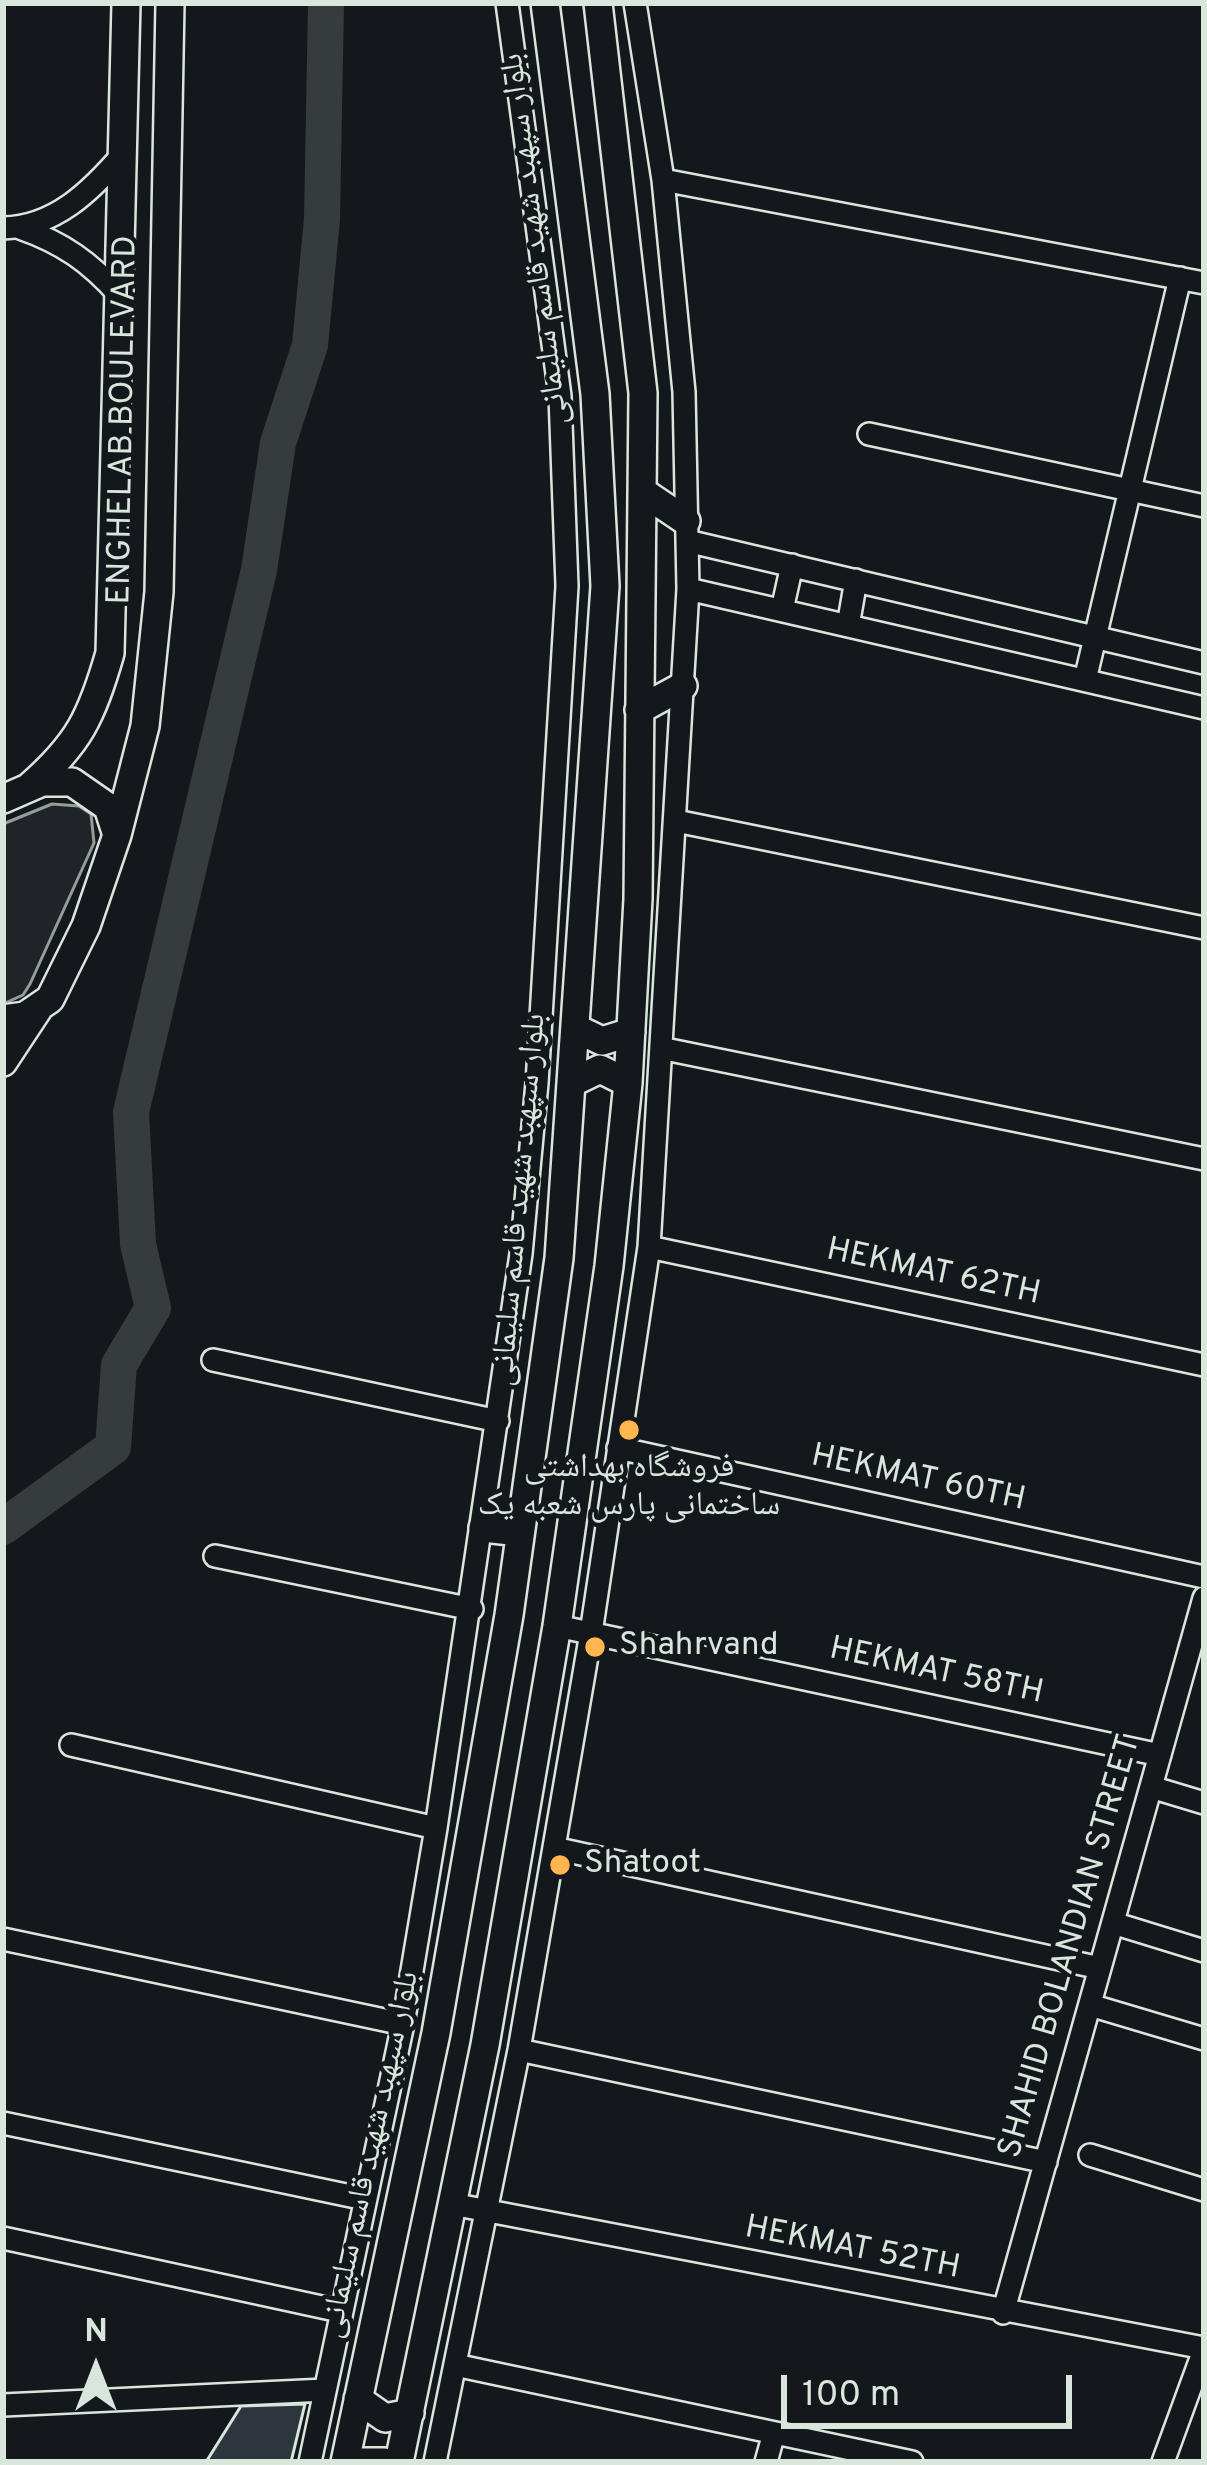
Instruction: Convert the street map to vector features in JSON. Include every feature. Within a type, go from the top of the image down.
[{"type":"main road","name":"ENGHELAB BOULEVARD","points":[[16,793],[68,754],[93,712],[110,653],[126,3]]},
{"type":"main road","name":"ENGHELAB BOULEVARD","points":[[3,1062],[38,1009],[50,999],[86,926],[117,835],[145,726],[159,592],[170,3]]},
{"type":"main road","name":"بلوار سپهبد شهید قاسم سلیمانی","points":[[348,2462],[413,2140],[520,1532],[559,1258],[605,586],[595,394],[545,3]]},
{"type":"main road","points":[[400,2462],[485,2045],[557,1626],[609,1266],[628,1083],[643,393],[598,3]]},
{"type":"main road","points":[[643,492],[687,531]]},
{"type":"main road","points":[[639,710],[683,686]]},
{"type":"main road","points":[[16,793],[57,780],[86,787],[108,807],[117,835]]},
{"type":"main road","points":[[3,1019],[38,1009]]},
{"type":"main road","points":[[574,1028],[602,1041],[631,1032]]},
{"type":"main road","points":[[571,1083],[599,1069],[628,1083]]},
{"type":"main road","points":[[483,1528],[520,1532]]},
{"type":"main road","points":[[358,2399],[385,2418],[410,2413]]},
{"type":"main road","points":[[348,2462],[384,2462]]},
{"type":"street","points":[[310,2462],[403,2024],[436,1828],[521,1254],[537,1083],[567,586],[560,396],[507,3]]},
{"type":"street","points":[[435,2462],[519,2050],[591,1633],[649,1247],[688,589],[684,392],[663,180],[634,3]]},
{"type":"street","points":[[11,228],[59,213],[95,187],[123,154]]},
{"type":"street","points":[[663,180],[1204,283]]},
{"type":"street","points":[[11,228],[57,240],[89,262],[120,296]]},
{"type":"street","points":[[1085,680],[1180,278]]},
{"type":"street","points":[[868,434],[1204,506]]},
{"type":"street","points":[[687,531],[792,565],[1204,664]]},
{"type":"street","points":[[782,610],[792,565]]},
{"type":"street","points":[[848,626],[856,580]]},
{"type":"street","points":[[688,589],[1204,708]]},
{"type":"street","points":[[676,821],[1204,928]]},
{"type":"street","points":[[664,1048],[1204,1159]]},
{"type":"street","name":"HEKMAT 62TH","points":[[649,1247],[1204,1365]]},
{"type":"street","points":[[213,1360],[498,1421]]},
{"type":"street","name":"HEKMAT 60TH","points":[[618,1448],[1204,1577]]},
{"type":"street","points":[[215,1556],[472,1609]]},
{"type":"street","name":"SHAHID BOLANDIAN STREET","points":[[1003,2313],[1160,1755],[1196,1656],[1204,1598]]},
{"type":"street","name":"HEKMAT 58TH","points":[[557,1626],[1160,1755]]},
{"type":"street","points":[[71,1745],[436,1828]]},
{"type":"street","points":[[1151,1787],[1204,1803]]},
{"type":"street","points":[[554,1848],[1100,1967]]},
{"type":"street","points":[[1113,1923],[1204,1951]]},
{"type":"street","points":[[3,1939],[403,2024]]},
{"type":"street","points":[[1090,2005],[1204,2039]]},
{"type":"street","points":[[519,2050],[1046,2162]]},
{"type":"street","points":[[3,2123],[365,2199]]},
{"type":"street","points":[[380,2132],[413,2140]]},
{"type":"street","points":[[1090,2155],[1204,2190]]},
{"type":"street","name":"HEKMAT 52TH","points":[[452,2204],[1204,2349]]},
{"type":"street","points":[[3,2238],[340,2311]]},
{"type":"street","points":[[1163,2462],[1204,2349]]},
{"type":"street","points":[[455,2365],[912,2462]]},
{"type":"street","points":[[3,2405],[325,2390]]},
{"type":"street","points":[[766,2462],[774,2433]]},
{"type":"shaded area","points":[[52,804],[79,806],[91,814],[94,843],[30,984],[23,995],[3,1004],[3,824]]},
{"type":"building","points":[[305,2404],[291,2462],[206,2462],[241,2406]]},
{"type":"waterway","points":[[3,1527],[113,1447],[119,1365],[153,1308],[138,1244],[131,1112],[259,570],[278,443],[310,345],[322,219],[326,3]]},
{"type":"place","name":"فروشگاه بهداشتی ساختمانی پارس شعبه یک","points":[[629,1430]]},
{"type":"place","name":"Shahrvand","points":[[595,1647]]},
{"type":"place","name":"Shatoot","points":[[560,1865]]}]
